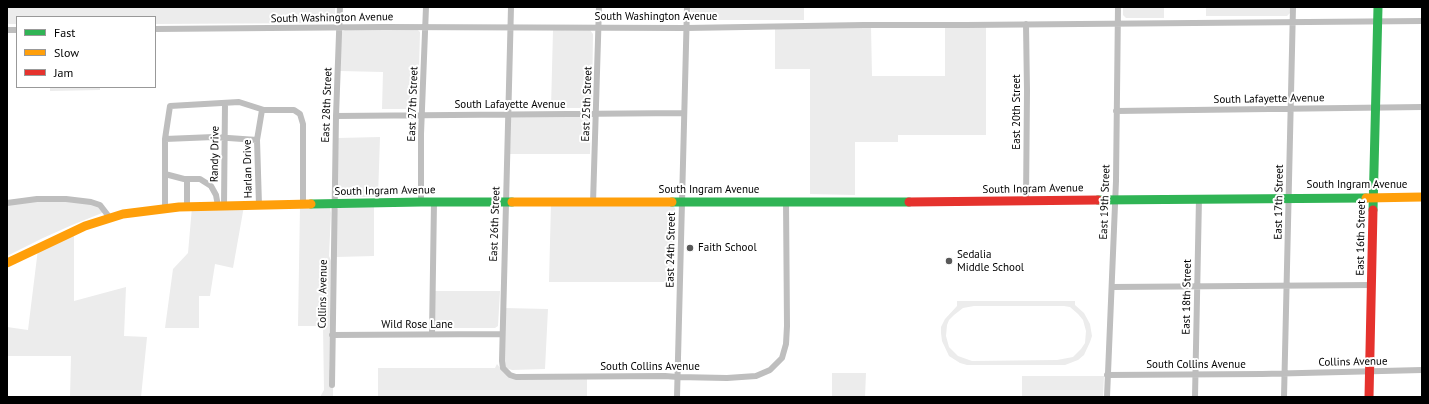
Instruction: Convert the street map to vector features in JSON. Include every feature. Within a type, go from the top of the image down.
[{"type":"main road","name":"East 16th Street","points":[[1369,397],[1378,7]]},
{"type":"main road","name":"South Ingram Avenue","points":[[7,263],[84,226],[123,214],[165,208],[422,202],[1026,201],[1422,196]]},
{"type":"street","name":"East 28th Street","points":[[334,204],[340,7]]},
{"type":"street","name":"East 27th Street","points":[[422,202],[422,115],[426,7]]},
{"type":"street","name":"East 26th Street","points":[[511,7],[502,334],[503,368],[510,375],[516,377],[574,376]]},
{"type":"street","name":"East 25th Street","points":[[594,202],[599,7]]},
{"type":"street","name":"East 24th Street","points":[[677,397],[687,7]]},
{"type":"street","name":"East 19th Street","points":[[1107,397],[1115,200],[1118,7]]},
{"type":"street","name":"East 17th Street","points":[[1284,397],[1290,197],[1293,7]]},
{"type":"street","name":"South Washington Avenue","points":[[156,30],[339,28],[686,28],[864,24],[1422,21]]},
{"type":"street","name":"East 20th Street","points":[[1026,24],[1026,201]]},
{"type":"street","points":[[165,208],[165,139],[170,106],[239,102],[262,110],[294,110],[300,114],[303,124],[303,204]]},
{"type":"street","name":"Randy Drive","points":[[221,206],[225,138],[225,103]]},
{"type":"street","name":"South Lafayette Avenue","points":[[1116,111],[1422,107]]},
{"type":"street","name":"Harlan Drive","points":[[259,205],[257,140],[262,110]]},
{"type":"street","name":"South Lafayette Avenue","points":[[336,116],[684,113]]},
{"type":"street","points":[[165,139],[225,138],[257,140]]},
{"type":"street","points":[[165,174],[187,179],[200,179],[211,186],[221,206]]},
{"type":"street","points":[[187,179],[187,207]]},
{"type":"street","name":"East 18th Street","points":[[1195,397],[1200,198]]},
{"type":"street","points":[[7,203],[38,199],[66,199],[91,202],[100,205],[110,218]]},
{"type":"street","name":"South Collins Avenue","points":[[574,376],[727,378],[756,376],[770,370],[782,358],[786,344],[786,201]]},
{"type":"street","points":[[432,334],[434,202]]},
{"type":"street","name":"Collins Avenue","points":[[332,385],[334,204]]},
{"type":"street","points":[[1112,287],[1372,285]]},
{"type":"street","name":"Wild Rose Lane","points":[[332,335],[502,334]]},
{"type":"street","name":"Collins Avenue","points":[[1285,373],[1422,370]]},
{"type":"street","name":"South Collins Avenue","points":[[1107,375],[1285,373]]},
{"type":"shaded area","points":[[7,7],[335,7],[335,19],[332,23],[156,24],[156,16],[16,16],[16,24],[7,23]]},
{"type":"shaded area","points":[[689,7],[804,7],[804,20],[697,20],[694,18]]},
{"type":"shaded area","points":[[1123,7],[1164,7],[1164,18],[1126,18],[1123,15]]},
{"type":"shaded area","points":[[1206,7],[1290,7],[1290,13],[1287,16],[1206,16]]},
{"type":"shaded area","points":[[945,25],[986,25],[986,135],[898,135],[898,142],[855,142],[855,195],[810,194],[810,69],[775,69],[775,27],[871,26],[872,76],[945,76]]},
{"type":"shaded area","points":[[417,29],[420,32],[418,106],[415,109],[382,109],[383,72],[340,71],[341,32],[345,30]]},
{"type":"shaded area","points":[[553,30],[590,30],[593,34],[592,105],[589,108],[551,108]]},
{"type":"shaded area","points":[[50,88],[100,88],[100,90],[50,91]]},
{"type":"shaded area","points":[[511,115],[591,115],[590,154],[510,154]]},
{"type":"shaded area","points":[[380,137],[378,197],[343,197],[339,195],[337,191],[338,138]]},
{"type":"shaded area","points":[[22,201],[91,202],[102,208],[102,213],[43,238],[7,256],[7,204]]},
{"type":"shaded area","points":[[551,203],[671,204],[675,208],[676,214],[674,282],[549,282]]},
{"type":"shaded area","points":[[341,205],[374,205],[374,256],[336,257],[337,209]]},
{"type":"shaded area","points":[[244,206],[233,268],[215,264],[210,296],[199,296],[199,328],[165,328],[173,269],[188,253],[192,207]]},
{"type":"shaded area","points":[[300,206],[330,207],[329,256],[331,261],[329,369],[333,376],[333,397],[320,397],[324,390],[323,326],[298,326]]},
{"type":"shaded area","points":[[74,231],[74,301],[126,287],[124,336],[147,337],[141,397],[70,397],[71,356],[7,356],[7,327],[28,330],[38,249]]},
{"type":"shaded area","points":[[435,291],[500,291],[498,326],[495,328],[436,328],[434,325]]},
{"type":"shaded area","points":[[957,301],[1075,301],[1075,305],[1084,313],[1090,324],[1092,336],[1084,355],[1078,360],[1065,365],[967,365],[960,363],[949,356],[942,341],[941,327],[945,319],[957,306]],"holes":[[[974,306],[1070,307],[1083,320],[1086,331],[1085,343],[1073,357],[1057,360],[972,361],[958,356],[949,347],[946,336],[947,325],[949,320],[963,308]]]},
{"type":"shaded area","points":[[504,308],[548,309],[545,369],[512,370],[506,368],[502,361]]},
{"type":"shaded area","points":[[497,364],[504,373],[514,376],[587,375],[587,397],[378,397],[378,368],[495,368]]},
{"type":"shaded area","points":[[832,373],[866,373],[865,397],[832,397]]},
{"type":"shaded area","points":[[1022,376],[1104,376],[1103,397],[1022,397]]},
{"type":"traffic: fast","points":[[1373,210],[1378,7]]},
{"type":"traffic: fast","points":[[1098,200],[1366,198]]},
{"type":"traffic: fast","points":[[311,204],[512,202]]},
{"type":"traffic: fast","points":[[672,202],[909,202]]},
{"type":"traffic: slow","points":[[1366,198],[1422,197]]},
{"type":"traffic: slow","points":[[512,202],[672,202]]},
{"type":"traffic: slow","points":[[7,263],[85,226],[123,214],[179,207],[311,204]]},
{"type":"traffic: jam","points":[[909,202],[1098,200]]},
{"type":"traffic: jam","points":[[1369,397],[1373,210]]},
{"type":"place","name":"Faith School","points":[[690,248]]},
{"type":"place","name":"Sedalia Middle School","points":[[949,261]]}]
